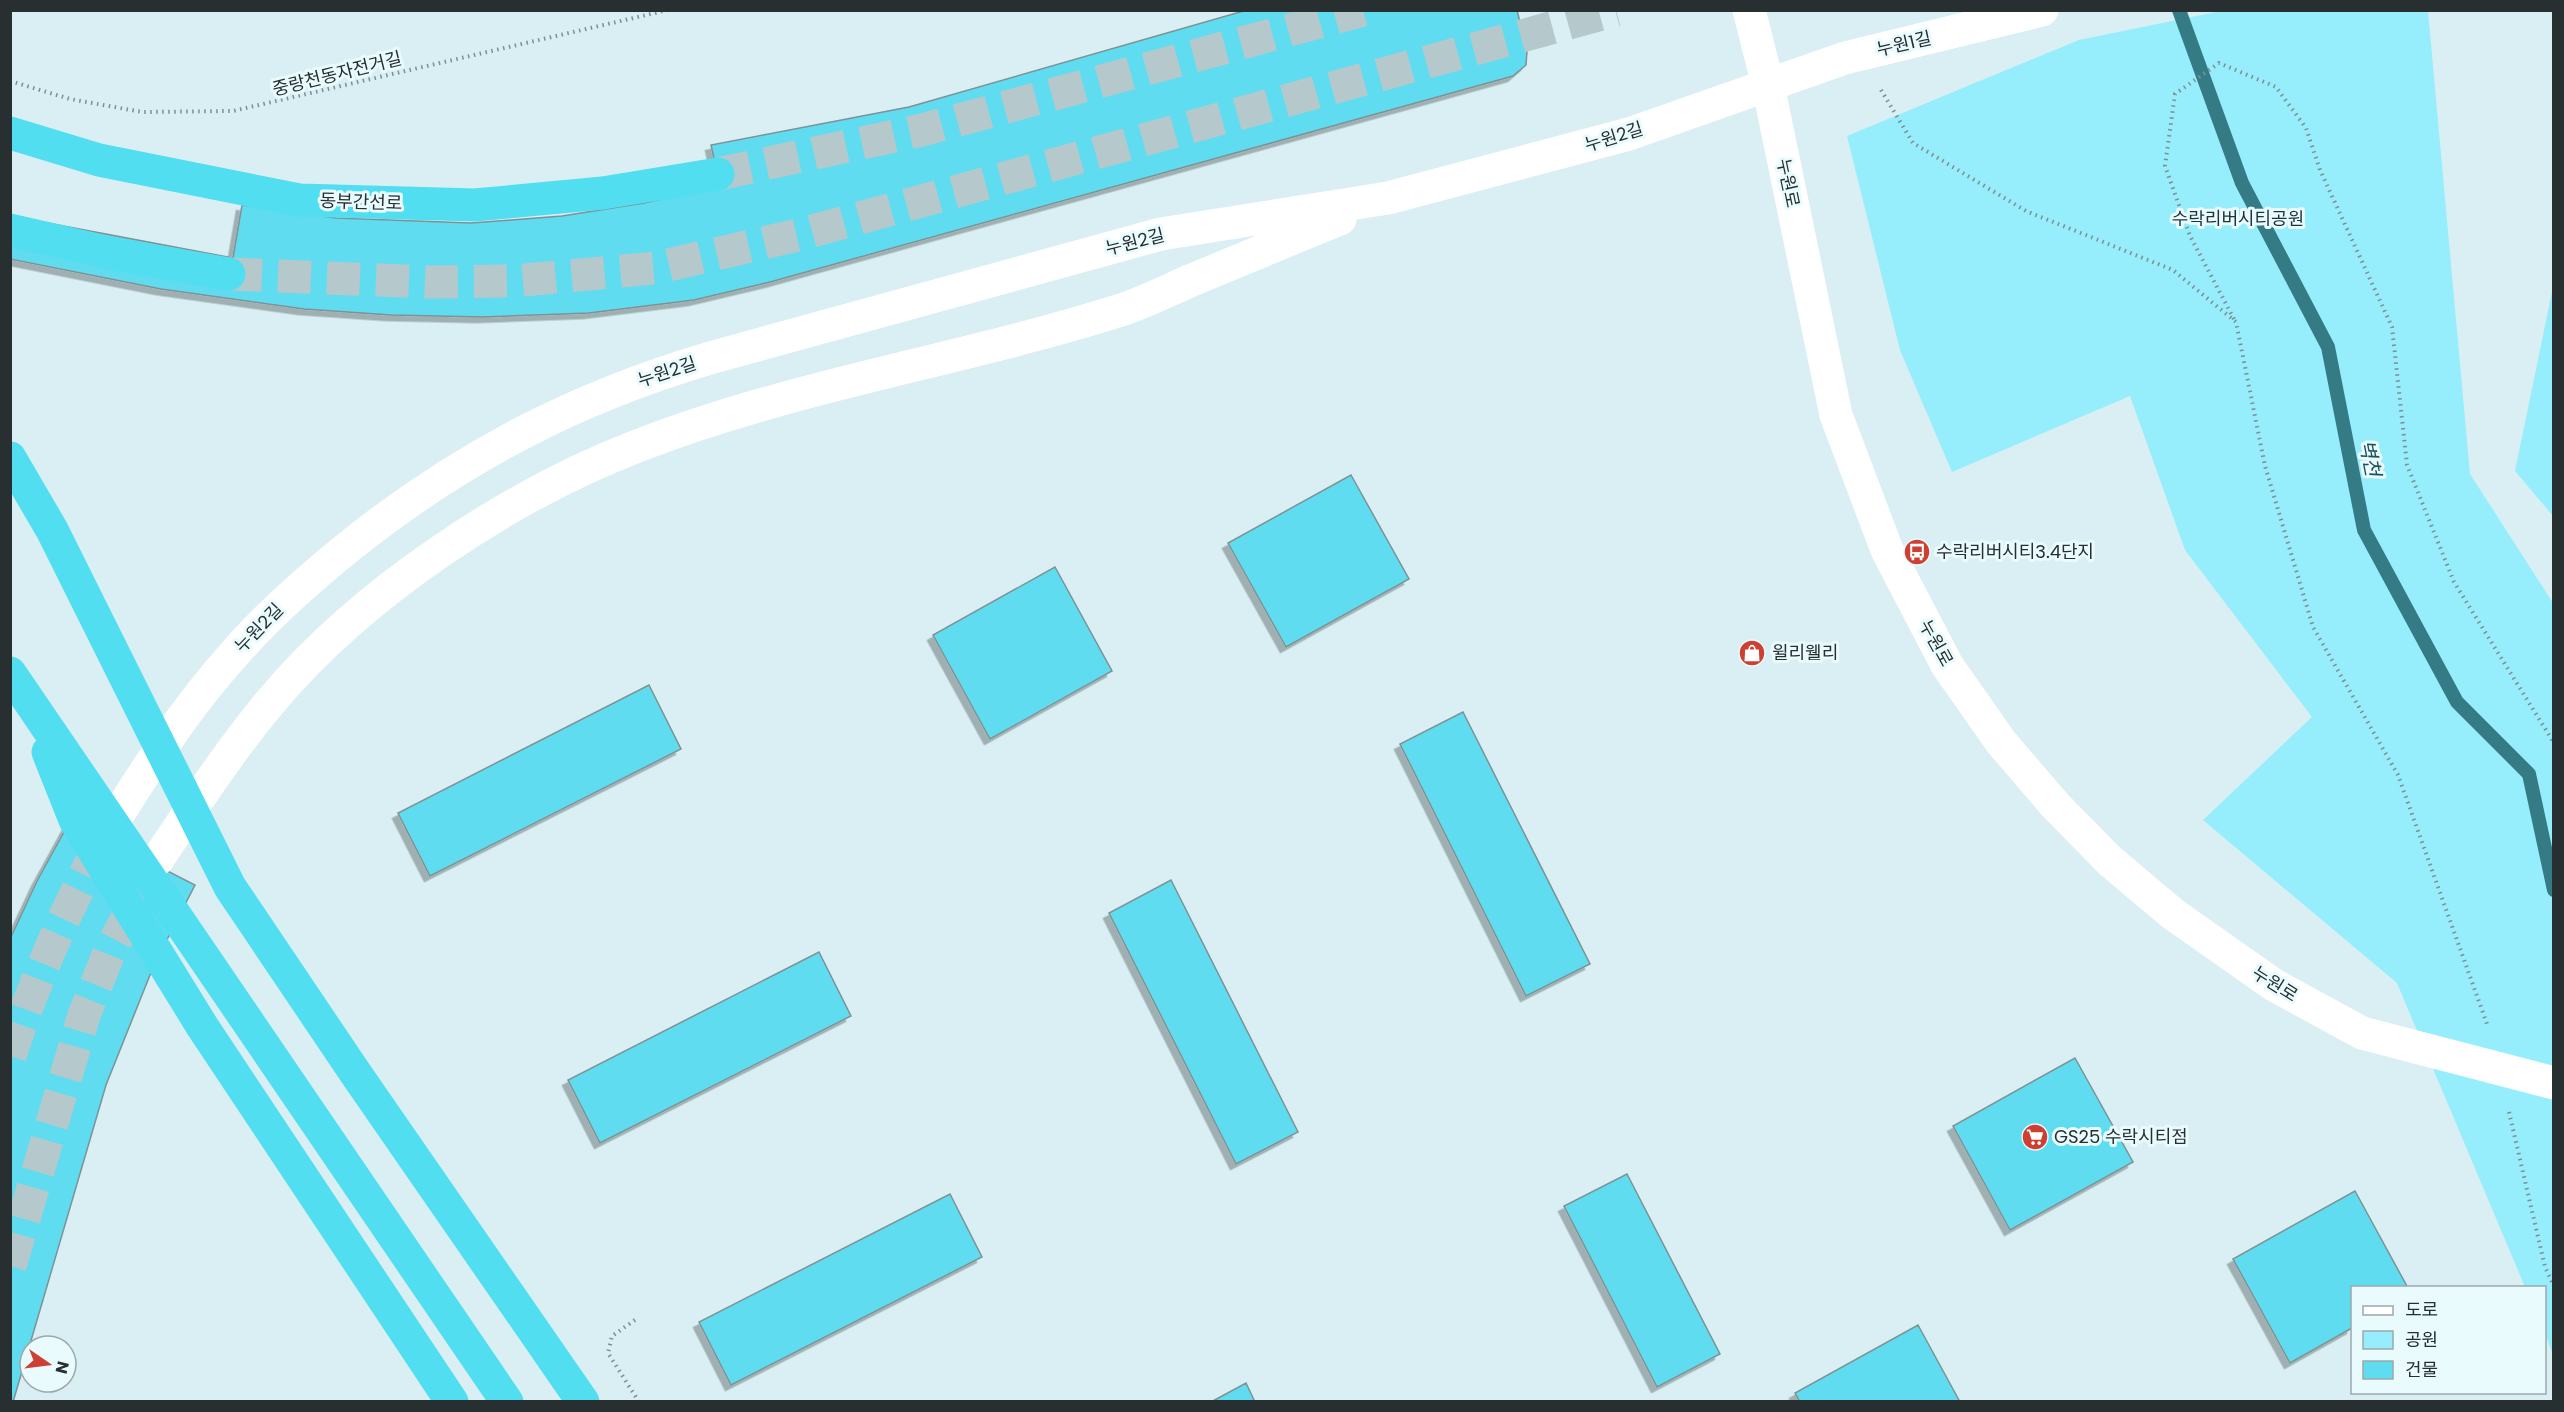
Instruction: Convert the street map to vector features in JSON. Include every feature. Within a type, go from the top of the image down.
[{"type":"highway","name":"동부간선로","points":[[10,133],[110,162],[298,200],[475,205],[603,193],[717,174]]},
{"type":"highway","points":[[10,230],[116,254],[229,274]]},
{"type":"highway","points":[[10,459],[57,540],[230,887],[335,1044],[583,1401]]},
{"type":"highway","points":[[18,684],[75,820],[202,1026],[452,1401]]},
{"type":"highway","points":[[18,684],[507,1401]]},
{"type":"street","name":"누원로","points":[[1749,10],[1768,85],[1836,415],[1887,550],[1947,665],[2017,760],[2055,805],[2110,861],[2173,914],[2274,985],[2362,1033],[2553,1083]]},
{"type":"street","name":"누원1길","points":[[1768,85],[1845,58],[2042,10]]},
{"type":"street","name":"누원2길","points":[[106,834],[165,741],[236,651],[283,603],[392,513],[515,435],[564,411],[660,373],[1161,234],[1388,198],[1629,134],[1768,85]]},
{"type":"street","name":"누원2길","points":[[158,859],[228,757],[273,699],[358,616],[425,563],[516,504],[639,445],[736,413],[1124,309],[1388,198]]},
{"type":"path","name":"중랑천동자전거길","points":[[10,81],[70,99],[142,112],[233,111],[668,10]]},
{"type":"path","points":[[2490,1033],[2398,775],[2313,627],[2265,466],[2236,322],[2190,236],[2165,166],[2175,94],[2218,63],[2276,87],[2306,128],[2320,170],[2392,327],[2407,465],[2454,582],[2553,743]]},
{"type":"path","points":[[1879,87],[1913,143],[2026,212],[2173,270],[2236,322]]},
{"type":"path","points":[[2508,1111],[2545,1267],[2553,1286]]},
{"type":"path","points":[[635,1320],[612,1336],[608,1353],[639,1401]]},
{"type":"green space","name":"수락리버시티공원","points":[[2221,11],[2428,11],[2470,474],[2553,603],[2553,1355],[2546,1336],[2546,1286],[2525,1286],[2397,983],[2203,820],[2312,717],[2185,550],[2130,396],[1952,472],[1900,350],[1847,136],[2079,40]]},
{"type":"green space","points":[[2553,287],[2553,516],[2515,471]]},
{"type":"building","points":[[1247,10],[1517,10],[1527,51],[1526,65],[1513,76],[770,282],[694,300],[589,313],[482,317],[391,315],[304,309],[161,289],[10,259],[10,216],[233,258],[242,205],[336,218],[471,223],[562,216],[644,203],[720,186],[711,145],[909,107]]},
{"type":"building","points":[[1351,475],[1409,579],[1286,647],[1228,543]]},
{"type":"building","points":[[1055,567],[1112,671],[990,739],[933,635]]},
{"type":"building","points":[[649,685],[681,749],[430,876],[398,813]]},
{"type":"building","points":[[1463,712],[1590,964],[1526,996],[1400,744]]},
{"type":"building","points":[[70,821],[195,885],[154,965],[106,1085],[33,1334],[18,1334],[18,1385],[13,1402],[10,1402],[10,939],[37,881]]},
{"type":"building","points":[[1171,880],[1298,1132],[1236,1164],[1109,913]]},
{"type":"building","points":[[819,952],[851,1016],[600,1143],[568,1080]]},
{"type":"building","points":[[2075,1058],[2133,1162],[2010,1230],[1953,1126]]},
{"type":"building","points":[[1627,1174],[1720,1354],[1657,1387],[1564,1206]]},
{"type":"building","points":[[2355,1191],[2407,1286],[2351,1286],[2351,1329],[2290,1363],[2233,1259]]},
{"type":"building","points":[[950,1194],[982,1257],[731,1385],[699,1322]]},
{"type":"building","points":[[1918,1325],[1960,1402],[1800,1402],[1795,1393]]},
{"type":"building","points":[[1246,1383],[1255,1402],[1211,1402]]},
{"type":"waterway","name":"벽천","points":[[2179,10],[2242,183],[2328,347],[2364,530],[2457,702],[2529,774],[2554,890]]},
{"type":"tunnel","points":[[718,174],[922,130],[1363,10]]},
{"type":"tunnel","points":[[229,274],[430,282],[514,281],[655,268],[798,235],[1616,10]]},
{"type":"tunnel","points":[[10,1056],[53,943],[106,834]]},
{"type":"tunnel","points":[[10,1266],[84,1015],[109,953],[142,889]]},
{"type":"place","name":"수락리버시티3.4단지","points":[[1917,552]]},
{"type":"place","name":"윌리웰리","points":[[1752,653]]},
{"type":"place","name":"GS25 수락시티점","points":[[2035,1137]]}]
